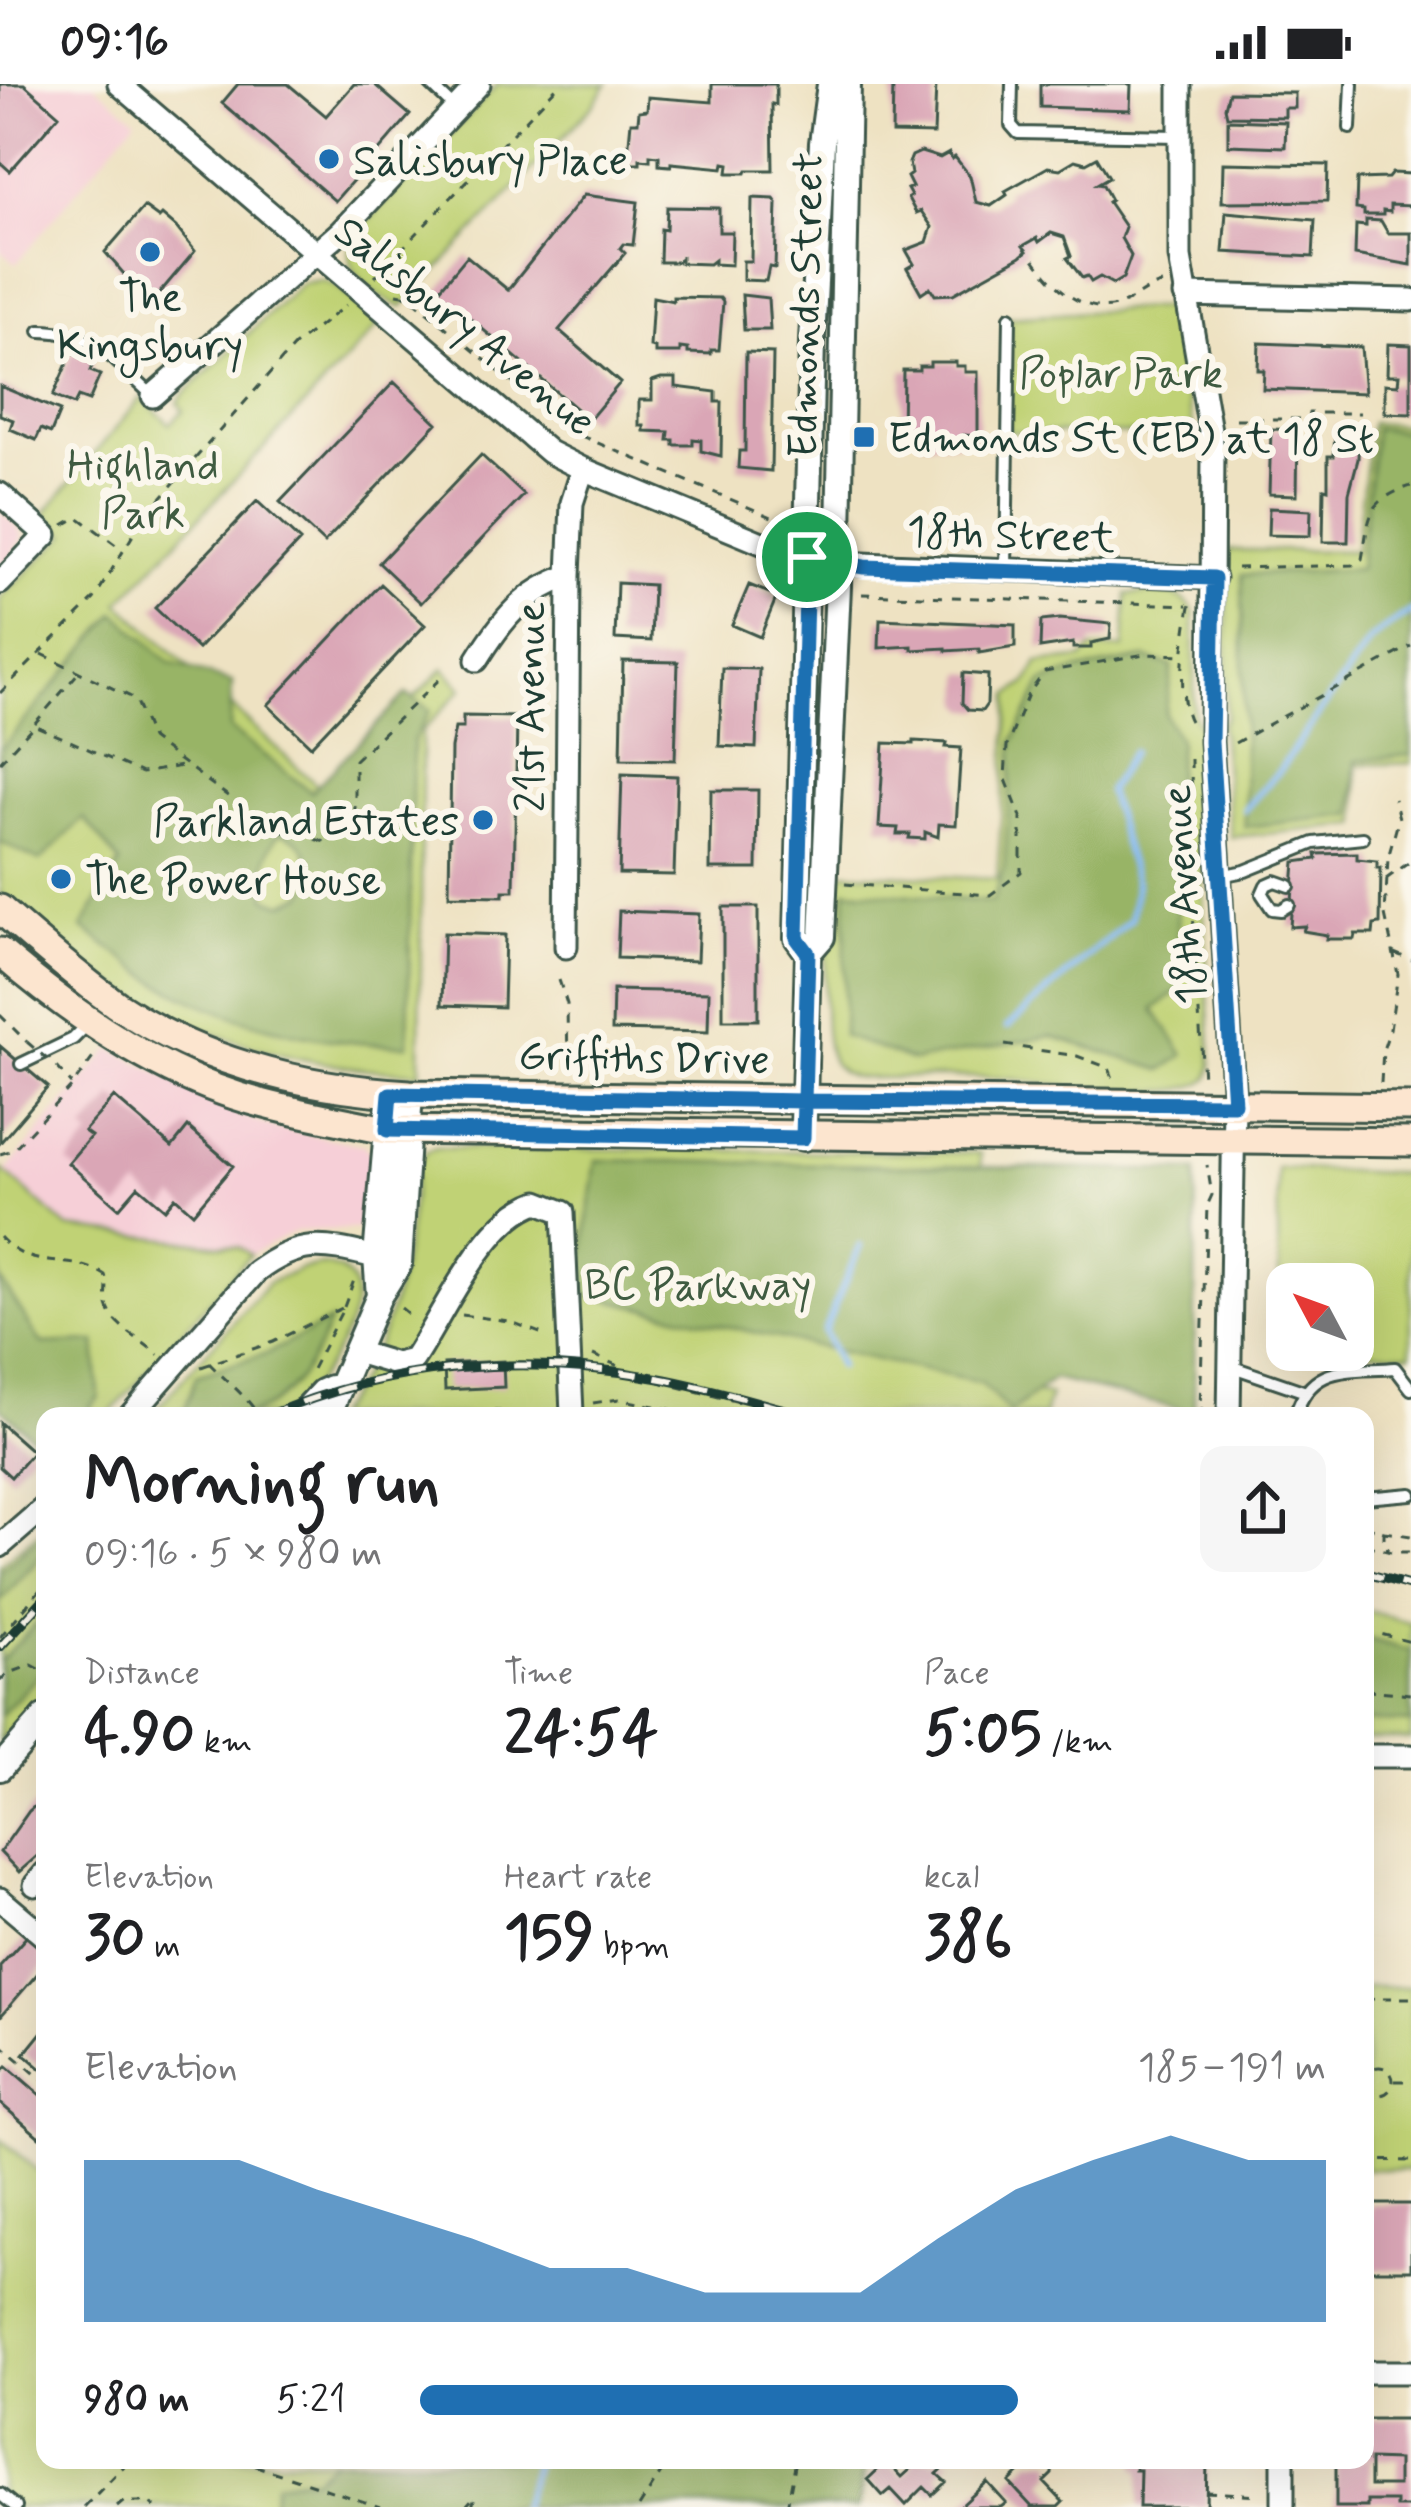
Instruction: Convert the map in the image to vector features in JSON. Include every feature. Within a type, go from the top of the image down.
[{"type":"main road","name":"Griffiths Drive","points":[[0,908],[102,994],[211,1054],[313,1084],[400,1094],[1411,1107]]},
{"type":"main road","name":"Griffiths Drive","points":[[0,952],[94,1035],[257,1102],[398,1131],[1411,1142]]},
{"type":"street","name":"Salisbury Avenue","points":[[118,84],[534,440],[583,470],[786,553],[807,557]]},
{"type":"street","points":[[153,396],[340,232],[479,84]]},
{"type":"street","name":"Edmonds Street","points":[[803,1138],[808,953],[797,938],[812,342],[822,143],[830,84]]},
{"type":"street","name":"Edmonds Street","points":[[808,953],[823,937],[838,563],[848,84]]},
{"type":"street","name":"18th Avenue","points":[[1180,84],[1180,257],[1213,448],[1211,742],[1234,1104],[1229,1407]]},
{"type":"street","points":[[1185,295],[1411,300]]},
{"type":"street","name":"21st Avenue","points":[[566,947],[569,576],[572,502],[583,470]]},
{"type":"street","points":[[0,494],[46,535],[0,583]]},
{"type":"street","name":"18th Street","points":[[807,557],[838,563],[1006,572],[1214,578]]},
{"type":"street","points":[[477,660],[497,628],[524,599],[545,584],[569,576]]},
{"type":"street","points":[[329,1407],[379,1296],[399,1264],[400,1094]]},
{"type":"street","points":[[379,1296],[376,1257],[398,1131]]},
{"type":"street","points":[[356,1352],[397,1364],[413,1360],[490,1234],[515,1209],[538,1202],[563,1212],[572,1407]]},
{"type":"street","points":[[138,1407],[256,1272],[273,1259],[323,1245],[376,1257]]},
{"type":"street","points":[[308,1407],[338,1384]]},
{"type":"street","points":[[0,1546],[36,1515]]},
{"type":"street","points":[[0,1768],[36,1745]]},
{"type":"street","points":[[1374,1756],[1411,1756]]},
{"type":"street","points":[[5,1913],[36,1932]]},
{"type":"street","points":[[1374,2372],[1411,2372]]},
{"type":"street","points":[[1282,2507],[1283,2469]]},
{"type":"lane","points":[[430,84],[457,109]]},
{"type":"lane","points":[[1012,84],[1011,124],[1018,133],[1178,136]]},
{"type":"lane","points":[[1350,128],[1352,84]]},
{"type":"lane","points":[[1006,572],[1010,316]]},
{"type":"lane","points":[[40,331],[70,332],[98,345],[153,396]]},
{"type":"lane","points":[[1220,876],[1314,843],[1363,838]]},
{"type":"lane","points":[[1266,862],[1270,882]]},
{"type":"lane","points":[[1288,886],[1270,882],[1264,890],[1264,903],[1276,910],[1288,904]]},
{"type":"lane","points":[[21,1064],[74,1039],[94,1035]]},
{"type":"lane","points":[[1231,1366],[1303,1391]]},
{"type":"lane","points":[[1298,1407],[1303,1391],[1327,1374],[1395,1368],[1411,1388]]},
{"type":"lane","points":[[1374,1497],[1411,1494]]},
{"type":"lane","points":[[0,2494],[16,2507]]},
{"type":"path","points":[[368,284],[560,84]]},
{"type":"path","points":[[1034,259],[1063,293],[1099,306],[1126,302],[1141,290],[1162,284]]},
{"type":"path","points":[[376,275],[396,293],[408,296],[572,432],[787,524]]},
{"type":"path","points":[[0,693],[94,599],[144,517],[294,346],[352,299]]},
{"type":"path","points":[[1236,418],[1308,419],[1309,413],[1360,413]]},
{"type":"path","points":[[1237,568],[1353,565],[1362,559],[1373,507],[1381,497],[1411,486]]},
{"type":"path","points":[[46,535],[78,517],[121,550]]},
{"type":"path","points":[[858,594],[1190,605],[1184,710],[1193,726]]},
{"type":"path","points":[[1221,743],[1234,743],[1411,646]]},
{"type":"path","points":[[844,884],[990,896],[1021,872],[1021,818],[1005,777],[1007,746],[1028,694],[1045,672],[1145,654],[1185,655]]},
{"type":"path","points":[[42,655],[135,700],[151,739],[272,828],[330,843],[355,821],[355,760],[444,675]]},
{"type":"path","points":[[0,762],[79,672]]},
{"type":"path","points":[[34,725],[142,773],[187,765]]},
{"type":"path","points":[[1194,755],[1189,762],[1192,912],[1205,1082]]},
{"type":"path","points":[[1381,1091],[1383,1050],[1398,974],[1385,915],[1385,880],[1399,818],[1394,799]]},
{"type":"path","points":[[1385,880],[1411,861]]},
{"type":"path","points":[[1392,952],[1411,960]]},
{"type":"path","points":[[559,980],[567,1004],[568,1069]]},
{"type":"path","points":[[0,1015],[73,1085]]},
{"type":"path","points":[[0,1154],[13,1150],[73,1085],[94,1035]]},
{"type":"path","points":[[1005,1045],[1077,1056],[1109,1068],[1114,1083]]},
{"type":"path","points":[[1200,1407],[1207,1206],[1212,1195],[1208,1163]]},
{"type":"path","points":[[0,1237],[25,1258],[98,1270],[109,1282],[106,1303],[115,1320],[160,1356]]},
{"type":"path","points":[[307,1377],[353,1280]]},
{"type":"path","points":[[199,1368],[273,1342],[344,1307]]},
{"type":"path","points":[[442,1316],[509,1321],[651,1380],[745,1407]]},
{"type":"path","points":[[209,1363],[253,1407]]},
{"type":"path","points":[[1374,1529],[1411,1536]]},
{"type":"path","points":[[1384,1532],[1384,1545],[1390,1552]]},
{"type":"path","points":[[1374,1548],[1411,1552]]},
{"type":"path","points":[[0,1637],[36,1595]]},
{"type":"path","points":[[1374,1632],[1411,1642]]},
{"type":"path","points":[[0,1681],[7,1674],[36,1667]]},
{"type":"path","points":[[1374,1690],[1411,1694]]},
{"type":"path","points":[[1374,1999],[1411,1998]]},
{"type":"path","points":[[0,2044],[36,2074]]},
{"type":"path","points":[[1374,2071],[1387,2069],[1393,2080],[1391,2090],[1374,2094]]},
{"type":"path","points":[[1393,2080],[1411,2081]]},
{"type":"path","points":[[1374,2160],[1411,2161]]},
{"type":"path","points":[[84,2507],[121,2469]]},
{"type":"path","points":[[265,2469],[380,2507]]},
{"type":"path","points":[[639,2507],[662,2469]]},
{"type":"path","points":[[787,2507],[794,2469]]},
{"type":"path","points":[[1206,2492],[1258,2494]]},
{"type":"path","points":[[465,2507],[475,2497],[472,2507]]},
{"type":"path","points":[[117,2507],[122,2502],[149,2502],[155,2507]]},
{"type":"shaded area","points":[[0,84],[94,84],[136,119],[16,264],[0,250]]},
{"type":"shaded area","points":[[0,511],[21,530],[23,540],[0,569]]},
{"type":"shaded area","points":[[111,1048],[240,1115],[274,1128],[363,1145],[374,1156],[368,1221],[355,1229],[296,1231],[250,1255],[239,1247],[68,1228],[5,1172]]},
{"type":"green space","points":[[498,84],[607,84],[594,104],[402,307],[392,303],[355,272],[351,239]]},
{"type":"green space","name":"Highland Park","points":[[322,280],[336,286],[379,325],[119,603],[322,790],[444,668],[462,689],[422,731],[420,1073],[290,1056],[208,1032],[129,994],[92,970],[0,893],[0,598],[66,535],[44,514],[141,398],[170,424],[183,411],[178,403],[182,396],[302,283]]},
{"type":"green space","name":"Poplar Park","points":[[1169,307],[1195,435],[1008,432],[1010,317]]},
{"type":"green space","points":[[1371,423],[1411,426],[1411,763],[1357,765],[1358,825],[1231,837],[1221,725],[1226,716],[1228,550],[1355,551]]},
{"type":"green space","points":[[1375,428],[1411,432],[1411,755],[1356,761],[1353,815],[1245,827],[1242,575],[1359,569]]},
{"type":"green space","points":[[1127,594],[1174,595],[1194,612],[1194,716],[1202,742],[1196,769],[1209,1077],[1194,1086],[1143,1091],[1002,1078],[863,1078],[845,1073],[832,1060],[825,1024],[832,872],[997,879],[1010,695],[1028,682],[1038,663],[1082,659],[1092,649],[1124,648]]},
{"type":"green space","points":[[116,613],[170,663],[232,682],[230,729],[311,792],[406,694],[430,710],[413,742],[408,1045],[346,1042],[253,1023],[194,1001],[134,966],[82,928],[120,863],[84,818],[40,861],[0,842],[0,750]],"holes":[[[280,832],[305,849],[312,880],[304,894],[283,904],[267,898],[264,873]]]},
{"type":"green space","points":[[1145,658],[1172,666],[1165,715],[1179,740],[1175,791],[1180,990],[1154,1009],[1184,1055],[1162,1070],[1051,1036],[913,1061],[843,1036],[846,890],[992,902],[1004,868],[1013,742],[1042,683],[1075,671]]},
{"type":"green space","name":"BC Parkway","points":[[427,1151],[980,1153],[998,1388],[1050,1395],[1047,1407],[340,1407],[385,1328],[402,1265],[417,1164]]},
{"type":"green space","points":[[596,1160],[1196,1171],[1194,1407],[1173,1407],[1053,1379],[1018,1407],[1004,1407],[981,1383],[578,1293]]},
{"type":"green space","points":[[0,1168],[68,1228],[239,1247],[250,1255],[116,1407],[36,1407],[36,1440],[0,1407]]},
{"type":"green space","points":[[1277,1168],[1411,1174],[1411,1354],[1374,1351],[1374,1263],[1279,1263]]},
{"type":"green space","points":[[322,1265],[345,1273],[354,1288],[354,1309],[332,1357],[297,1407],[158,1407],[268,1283]]},
{"type":"green space","points":[[0,1279],[42,1344],[95,1342],[99,1397],[91,1407],[36,1407],[36,1440],[0,1407]]},
{"type":"green space","points":[[330,1321],[307,1367],[273,1402],[264,1407],[186,1407],[196,1376],[268,1353]]},
{"type":"green space","points":[[36,1535],[36,1702],[0,1742],[0,1565]]},
{"type":"green space","points":[[36,1540],[36,1562],[0,1601],[0,1572]]},
{"type":"green space","points":[[1374,1613],[1411,1623],[1411,1739],[1374,1739]]},
{"type":"green space","points":[[36,1624],[36,1678],[0,1716],[0,1661]]},
{"type":"green space","points":[[1374,1641],[1411,1651],[1411,1723],[1374,1721]]},
{"type":"green space","points":[[1374,1987],[1411,1987],[1411,2170],[1374,2169]]},
{"type":"green space","points":[[0,2139],[36,2169],[36,2469],[866,2469],[860,2507],[0,2507],[7,2500],[0,2494]]},
{"type":"green space","points":[[323,2469],[863,2469],[857,2507],[271,2507],[275,2483],[314,2477]]},
{"type":"building","points":[[0,84],[24,84],[59,115],[10,171],[0,162]]},
{"type":"building","name":"Salisbury Place","points":[[238,84],[288,84],[326,116],[354,84],[374,84],[410,115],[335,201],[222,103]]},
{"type":"building","points":[[712,84],[776,84],[773,170],[728,173],[729,164],[724,163],[723,168],[659,165],[659,156],[650,155],[650,160],[627,163],[631,122],[638,122],[639,111],[647,110],[648,97],[712,102]]},
{"type":"building","points":[[893,84],[936,84],[934,134],[892,133]]},
{"type":"building","points":[[1040,84],[1131,84],[1130,110],[1040,107]]},
{"type":"building","points":[[1229,92],[1295,93],[1295,108],[1285,108],[1285,117],[1227,116]]},
{"type":"building","points":[[1228,120],[1286,122],[1285,147],[1228,145]]},
{"type":"building","points":[[921,152],[955,157],[970,176],[976,202],[991,206],[1007,195],[1005,191],[1048,167],[1060,169],[1075,160],[1086,163],[1097,157],[1109,177],[1097,184],[1103,185],[1125,227],[1121,238],[1131,256],[1123,278],[1113,284],[1100,277],[1091,282],[1087,276],[1082,278],[1067,258],[1071,256],[1064,237],[1051,233],[1023,246],[1027,251],[1021,256],[953,294],[935,295],[930,287],[921,293],[907,268],[914,264],[906,250],[927,242],[932,227],[908,198],[907,189],[912,187],[907,177],[909,163]]},
{"type":"building","points":[[1223,163],[1328,165],[1327,201],[1222,202]]},
{"type":"building","points":[[1392,173],[1411,174],[1411,206],[1390,205],[1390,212],[1383,211],[1383,215],[1364,215],[1364,210],[1356,209],[1357,179],[1388,178]]},
{"type":"building","points":[[584,195],[638,202],[633,245],[623,244],[620,248],[625,253],[559,330],[620,383],[589,420],[438,291],[467,256],[508,290]]},
{"type":"building","points":[[752,198],[777,203],[775,268],[769,267],[766,281],[743,280],[743,261],[751,261]]},
{"type":"building","name":"The Kingsbury","points":[[144,207],[176,227],[195,251],[157,296],[130,281],[105,252]]},
{"type":"building","points":[[667,207],[719,208],[719,232],[732,232],[731,265],[714,264],[714,260],[681,263],[681,258],[660,262]]},
{"type":"building","points":[[1226,212],[1315,220],[1313,257],[1223,252]]},
{"type":"building","points":[[1366,220],[1381,221],[1388,233],[1411,233],[1411,265],[1355,255],[1356,225],[1366,226]]},
{"type":"building","points":[[742,295],[768,298],[770,330],[744,330]]},
{"type":"building","points":[[653,297],[673,301],[673,297],[720,298],[719,350],[688,353],[680,348],[680,353],[655,353],[650,347]]},
{"type":"building","points":[[1259,343],[1361,347],[1365,393],[1263,389]]},
{"type":"building","points":[[1388,344],[1411,345],[1411,414],[1385,413],[1385,384],[1398,385],[1399,375],[1387,375]]},
{"type":"building","points":[[72,352],[94,361],[90,371],[100,375],[89,401],[78,397],[74,405],[53,396]]},
{"type":"building","points":[[746,352],[773,353],[771,471],[738,468],[739,451],[745,451]]},
{"type":"building","points":[[930,362],[956,362],[956,366],[965,366],[965,372],[978,372],[978,436],[964,435],[964,441],[956,443],[923,443],[916,435],[902,435],[903,370],[919,370]]},
{"type":"building","points":[[676,378],[676,387],[716,392],[716,402],[722,402],[721,456],[701,451],[701,440],[674,445],[674,440],[668,440],[669,432],[644,431],[639,426],[639,400],[652,400],[652,381]]},
{"type":"building","points":[[394,382],[437,423],[324,543],[280,502]]},
{"type":"building","points":[[0,386],[60,411],[51,433],[41,429],[36,440],[10,429],[13,420],[0,415]]},
{"type":"building","points":[[1335,426],[1359,427],[1358,459],[1349,493],[1348,542],[1323,542],[1324,488],[1328,489],[1328,456],[1334,456]]},
{"type":"building","points":[[1271,429],[1298,430],[1297,495],[1269,494]]},
{"type":"building","points":[[481,455],[524,495],[421,603],[379,563]]},
{"type":"building","points":[[257,501],[300,541],[198,649],[155,608]]},
{"type":"building","points":[[1269,508],[1311,510],[1310,536],[1268,535]]},
{"type":"building","points":[[617,583],[653,585],[651,641],[615,639]]},
{"type":"building","points":[[381,584],[425,625],[311,746],[268,705]]},
{"type":"building","points":[[749,585],[777,596],[760,637],[732,625]]},
{"type":"building","points":[[880,619],[1015,625],[1015,647],[979,653],[979,649],[879,648]]},
{"type":"building","points":[[1041,621],[1111,624],[1110,639],[1091,643],[1091,648],[1073,648],[1073,643],[1040,648]]},
{"type":"building","points":[[623,661],[678,662],[675,760],[621,759]]},
{"type":"building","points":[[722,668],[759,669],[756,748],[719,746]]},
{"type":"building","points":[[963,673],[988,675],[987,704],[982,711],[968,710],[962,703]]},
{"type":"building","name":"Parkland Estates","points":[[463,716],[517,717],[514,891],[503,891],[503,896],[449,895],[451,748],[455,728],[463,728]]},
{"type":"building","points":[[914,741],[961,748],[956,825],[939,824],[938,837],[925,832],[925,839],[909,838],[910,834],[897,834],[898,828],[879,827],[884,743]]},
{"type":"building","points":[[622,774],[677,776],[674,875],[619,874]]},
{"type":"building","points":[[711,790],[758,790],[757,869],[710,869]]},
{"type":"building","points":[[1357,853],[1357,859],[1377,861],[1381,868],[1380,924],[1374,925],[1373,934],[1326,939],[1327,935],[1303,931],[1305,926],[1290,927],[1295,862],[1317,859],[1316,854]]},
{"type":"building","points":[[723,907],[758,907],[758,1020],[723,1020]]},
{"type":"building","points":[[619,911],[699,914],[697,961],[617,958]]},
{"type":"building","points":[[444,933],[505,935],[503,1007],[442,1005]]},
{"type":"building","points":[[613,990],[709,992],[708,1032],[612,1030]]},
{"type":"building","points":[[0,1046],[48,1087],[0,1143]]},
{"type":"building","points":[[114,1097],[172,1147],[188,1127],[233,1166],[193,1213],[175,1197],[165,1209],[138,1186],[119,1208],[68,1163],[91,1136],[84,1131]]},
{"type":"building","points":[[503,1361],[504,1387],[445,1390],[444,1364]]},
{"type":"building","points":[[0,1423],[33,1452],[11,1477],[0,1467]]},
{"type":"building","points":[[36,1805],[36,1857],[19,1872],[0,1852]]},
{"type":"building","points":[[28,1935],[36,1943],[36,1975],[0,2017],[0,1966]]},
{"type":"building","points":[[36,2039],[36,2064],[24,2054]]},
{"type":"building","points":[[7,2066],[36,2091],[36,2134],[0,2103],[0,2074]]},
{"type":"building","points":[[1374,2204],[1411,2204],[1411,2270],[1374,2270]]},
{"type":"building","points":[[1374,2419],[1411,2419],[1411,2507],[1396,2507],[1396,2501],[1367,2501],[1367,2507],[1336,2507],[1336,2469],[1370,2469],[1370,2486],[1398,2486],[1398,2460],[1374,2459]]},
{"type":"building","points":[[879,2469],[894,2469],[902,2477],[911,2469],[942,2469],[937,2474],[946,2482],[932,2495],[924,2487],[906,2505],[891,2489],[883,2496],[868,2479]]},
{"type":"building","points":[[1023,2469],[1052,2469],[1044,2482],[1063,2502],[1058,2507],[1032,2507],[1009,2482]]},
{"type":"building","points":[[1207,2469],[1206,2507],[1139,2507],[1140,2470],[1135,2470]]},
{"type":"building","points":[[987,2482],[1006,2503],[960,2507]]},
{"type":"waterway","points":[[1244,810],[1279,771],[1371,639],[1411,611]]},
{"type":"waterway","points":[[1007,1027],[1131,919],[1136,883],[1108,791],[1132,752]]},
{"type":"waterway","points":[[839,1366],[824,1331],[860,1246]]},
{"type":"waterway","points":[[521,2507],[533,2469]]},
{"type":"railway","points":[[291,1407],[410,1374],[509,1366],[559,1366],[657,1378],[775,1407]]},
{"type":"railway","points":[[1374,1576],[1411,1586]]},
{"type":"railway","points":[[0,1647],[36,1608]]},
{"type":"place","name":"Salisbury Place","points":[[329,159]]},
{"type":"place","name":"The Kingsbury","points":[[150,252]]},
{"type":"place","name":"Edmonds St (EB) at 18 St","points":[[864,437]]},
{"type":"place","name":"Parkland Estates","points":[[483,820]]},
{"type":"place","name":"The Power House","points":[[61,879]]},
{"type":"route","points":[[807,557],[797,938],[808,953],[804,1101],[390,1094],[387,1130],[803,1138],[804,1101],[1234,1104],[1211,742],[1214,578],[864,567],[807,557]]}]
